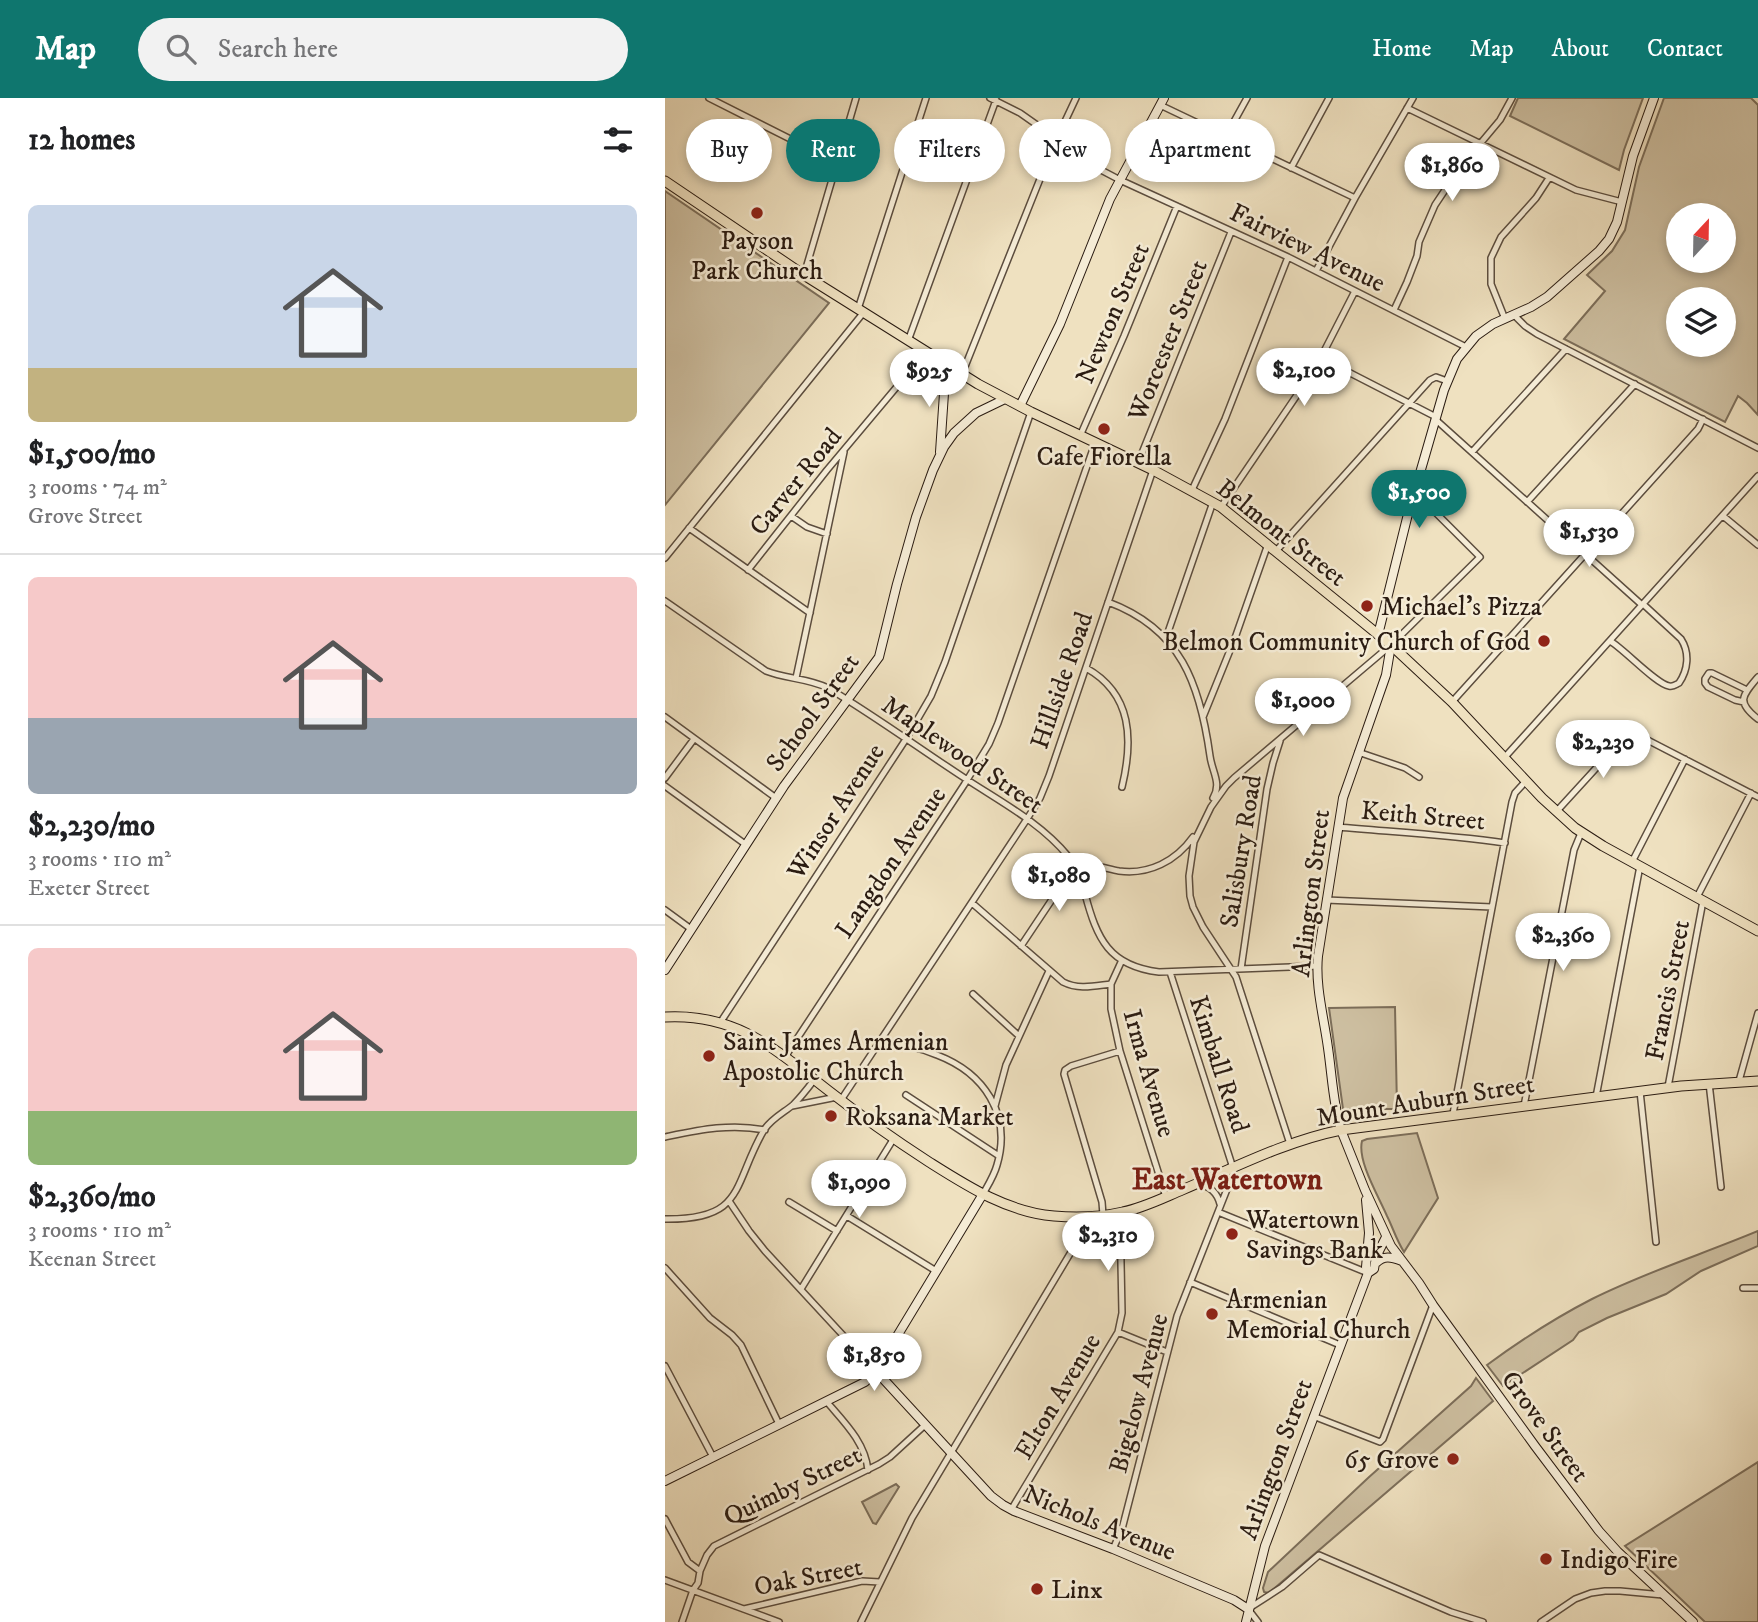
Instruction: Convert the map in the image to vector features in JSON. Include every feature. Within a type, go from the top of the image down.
[{"type":"main road","name":"Belmont Street","points":[[665,181],[804,275],[962,374],[1020,407],[1153,470],[1217,505],[1391,645],[1452,702],[1556,812],[1581,832],[1758,930]]},
{"type":"main road","name":"Mount Auburn Street","points":[[667,1015],[700,1018],[752,1035],[946,1173],[1006,1205],[1055,1216],[1120,1213],[1166,1197],[1290,1144],[1341,1130],[1668,1087],[1758,1081]]},
{"type":"street","points":[[709,98],[786,137]]},
{"type":"street","points":[[850,119],[856,98]]},
{"type":"street","points":[[665,558],[861,311],[926,98]]},
{"type":"street","points":[[1066,119],[1076,98]]},
{"type":"street","points":[[1235,119],[1247,98]]},
{"type":"street","points":[[1291,168],[1329,98]]},
{"type":"street","points":[[1316,271],[1413,98]]},
{"type":"street","points":[[1394,310],[1435,205],[1459,169],[1500,120],[1512,98]]},
{"type":"street","points":[[1378,635],[1413,497],[1454,365],[1466,347],[1484,330],[1537,304],[1602,248],[1613,233],[1633,156],[1654,98]]},
{"type":"street","points":[[908,341],[994,99]]},
{"type":"street","name":"Fairview Avenue","points":[[994,99],[1029,119]]},
{"type":"street","points":[[1020,407],[1060,324],[1105,210],[1162,101],[1195,119]]},
{"type":"street","points":[[1407,108],[1549,178],[1584,193],[1622,202]]},
{"type":"street","points":[[1275,160],[1355,198]]},
{"type":"street","name":"Fairview Avenue","points":[[1111,175],[1288,257],[1466,347]]},
{"type":"street","points":[[1549,178],[1537,198],[1501,237],[1490,258],[1492,284],[1510,317],[1531,331],[1758,448]]},
{"type":"street","points":[[804,275],[832,182]]},
{"type":"street","points":[[962,374],[1039,182]]},
{"type":"street","name":"Newton Street","points":[[1080,436],[1177,206]]},
{"type":"street","name":"Worcester Street","points":[[1138,463],[1231,232]]},
{"type":"street","points":[[1192,490],[1225,419],[1288,257]]},
{"type":"street","points":[[1166,638],[1217,505],[1321,358],[1355,290]]},
{"type":"street","points":[[1472,452],[1566,349]]},
{"type":"street","name":"Carver Road","points":[[748,570],[926,352]]},
{"type":"street","points":[[1321,358],[1410,402],[1436,418],[1681,639],[1687,654],[1685,674],[1679,683],[1672,686],[1662,684],[1610,641]]},
{"type":"street","name":"School Street","points":[[940,455],[946,364]]},
{"type":"street","points":[[1276,551],[1433,378],[1447,381]]},
{"type":"street","points":[[1527,502],[1635,384]]},
{"type":"street","name":"School Street","points":[[665,970],[776,798],[880,654],[906,548],[940,455],[954,433],[976,413],[1005,399]]},
{"type":"street","name":"Winsor Avenue","points":[[720,1023],[924,709],[941,674],[1031,412]]},
{"type":"street","points":[[1452,702],[1698,429],[1703,419]]},
{"type":"street","name":"Langdon Avenue","points":[[785,1057],[989,744],[1095,443]]},
{"type":"street","points":[[796,678],[845,450]]},
{"type":"street","name":"Hillside Road","points":[[839,1099],[972,903],[1044,788],[1153,470]]},
{"type":"street","points":[[1504,757],[1758,476]]},
{"type":"street","points":[[1021,946],[1075,865],[1088,864],[1132,872],[1151,869],[1183,849],[1226,786],[1391,645],[1480,557],[1426,503],[1413,497]]},
{"type":"street","points":[[791,516],[807,527],[827,534]]},
{"type":"street","points":[[1723,516],[1758,545]]},
{"type":"street","points":[[689,528],[810,613]]},
{"type":"street","points":[[1203,718],[1268,544]]},
{"type":"street","name":"Maplewood Street","points":[[665,601],[759,667],[774,674],[824,685],[1027,819],[1055,842],[1075,865],[1096,930],[1108,948],[1122,960],[1149,971],[1170,972],[1317,966]]},
{"type":"street","points":[[1108,602],[1138,615],[1160,632],[1178,653],[1189,672],[1218,784],[1192,851],[1190,896],[1197,918],[1235,977],[1290,1144]]},
{"type":"street","name":"Arlington Street","points":[[1246,1622],[1261,1556],[1368,1273],[1374,1269],[1376,1257],[1386,1237],[1336,1112],[1317,966],[1346,785],[1386,675],[1391,645]]},
{"type":"street","points":[[1086,668],[1108,685],[1123,710],[1129,746],[1122,787]]},
{"type":"street","points":[[1744,702],[1708,687],[1705,679],[1709,673],[1713,673],[1747,691]]},
{"type":"street","points":[[1758,677],[1747,691],[1744,702],[1747,709],[1758,719]]},
{"type":"street","points":[[665,717],[776,798]]},
{"type":"street","points":[[1556,812],[1630,731],[1758,797]]},
{"type":"street","points":[[665,778],[694,739]]},
{"type":"street","name":"Salisbury Road","points":[[1241,969],[1267,789],[1281,739]]},
{"type":"street","points":[[1358,752],[1405,768],[1419,777]]},
{"type":"street","points":[[1596,1097],[1636,864],[1685,759]]},
{"type":"street","points":[[1453,1115],[1513,797],[1527,781]]},
{"type":"street","points":[[665,786],[745,844]]},
{"type":"street","name":"Francis Street","points":[[1668,1087],[1700,899],[1751,793]]},
{"type":"street","name":"Keith Street","points":[[1338,827],[1505,842]]},
{"type":"street","points":[[1524,1106],[1574,850],[1581,832]]},
{"type":"street","points":[[1326,900],[1492,908]]},
{"type":"street","points":[[972,903],[1063,982],[1076,988],[1111,984]]},
{"type":"street","points":[[665,910],[691,929]]},
{"type":"street","name":"Irma Avenue","points":[[1122,960],[1111,984],[1111,1009],[1120,1051],[1166,1197]]},
{"type":"street","points":[[995,1105],[1002,1077],[1049,971]]},
{"type":"street","name":"Kimball Road","points":[[1170,972],[1233,1168]]},
{"type":"street","points":[[973,994],[1019,1036]]},
{"type":"street","points":[[1739,1081],[1758,1013]]},
{"type":"street","points":[[665,1481],[865,1382],[876,1371],[992,1179],[999,1156],[999,1127],[995,1105],[985,1088],[952,1062],[910,1046],[879,1043]]},
{"type":"street","points":[[1103,1215],[1102,1202],[1065,1079],[1065,1070],[1120,1051]]},
{"type":"street","points":[[665,1219],[699,1218],[715,1212],[729,1201],[742,1181],[765,1130],[814,1080]]},
{"type":"street","points":[[1709,1083],[1721,1187]]},
{"type":"street","points":[[1640,1091],[1656,1242]]},
{"type":"street","points":[[906,1095],[999,1156]]},
{"type":"street","points":[[792,1105],[839,1099]]},
{"type":"street","points":[[665,1138],[724,1126],[765,1130]]},
{"type":"street","points":[[801,1289],[894,1138]]},
{"type":"street","name":"Bigelow Avenue","points":[[1113,1549],[1122,1530],[1177,1316],[1232,1180],[1233,1168]]},
{"type":"street","points":[[1198,1184],[1213,1190],[1219,1198],[1219,1210],[1368,1273]]},
{"type":"street","name":"Arlington Street","points":[[1365,1190],[1369,1233],[1366,1267],[1368,1273]]},
{"type":"street","name":"Nichols Avenue","points":[[729,1201],[749,1231],[991,1496],[1011,1510],[1113,1549],[1234,1600],[1248,1609]]},
{"type":"street","points":[[789,1202],[837,1231]]},
{"type":"street","name":"Elton Avenue","points":[[1011,1510],[1118,1332],[1122,1313],[1120,1213]]},
{"type":"street","points":[[846,1216],[936,1271]]},
{"type":"street","points":[[861,1622],[912,1518],[1083,1232],[1087,1216]]},
{"type":"street","points":[[1369,1248],[1370,1243],[1376,1239],[1386,1237]]},
{"type":"street","name":"Grove Street","points":[[1386,1237],[1497,1394],[1599,1531],[1693,1622]]},
{"type":"street","points":[[1376,1264],[1388,1256],[1402,1261]]},
{"type":"street","points":[[665,1268],[711,1318],[741,1345],[779,1424]]},
{"type":"street","points":[[1190,1282],[1340,1345]]},
{"type":"street","points":[[1743,1289],[1758,1288]]},
{"type":"street","points":[[1313,1416],[1380,1442],[1433,1305]]},
{"type":"street","points":[[1118,1332],[1167,1352]]},
{"type":"street","points":[[665,1366],[713,1457]]},
{"type":"street","points":[[827,1402],[860,1444],[868,1470]]},
{"type":"street","name":"Quimby Street","points":[[682,1622],[698,1583],[700,1571],[711,1550],[718,1543],[868,1470],[890,1457],[925,1425]]},
{"type":"street","points":[[665,1519],[688,1562],[700,1571]]},
{"type":"street","points":[[1258,1622],[1248,1609],[1271,1596],[1319,1555],[1451,1612],[1483,1622]]},
{"type":"street","points":[[665,1580],[779,1622]]},
{"type":"street","name":"Oak Street","points":[[744,1609],[862,1581],[880,1582]]},
{"type":"street","points":[[1541,1622],[1576,1599],[1591,1593],[1620,1591],[1664,1595]]},
{"type":"shaded area","points":[[1518,98],[1643,98],[1619,170],[1510,116]]},
{"type":"shaded area","points":[[1664,98],[1751,98],[1758,105],[1758,415],[1738,396],[1725,422],[1564,339],[1605,291],[1587,275],[1612,251],[1625,230],[1639,167]]},
{"type":"shaded area","points":[[665,191],[829,303],[665,505]]},
{"type":"shaded area","points":[[1395,1007],[1397,1109],[1343,1109],[1329,1008]]},
{"type":"shaded area","points":[[1417,1133],[1438,1198],[1404,1252],[1370,1179],[1361,1149],[1362,1141],[1367,1139]]},
{"type":"shaded area","points":[[1758,1231],[1758,1246],[1701,1271],[1666,1294],[1579,1332],[1573,1340],[1503,1386],[1487,1365],[1538,1330],[1612,1289]]},
{"type":"shaded area","points":[[1476,1378],[1493,1401],[1269,1593],[1264,1592],[1268,1572],[1471,1386]]},
{"type":"shaded area","points":[[1758,1462],[1758,1622],[1705,1622],[1625,1546]]},
{"type":"shaded area","points":[[896,1484],[899,1487],[876,1524],[873,1523],[862,1502]]},
{"type":"place","name":"Payson Park Church","points":[[757,213]]},
{"type":"place","name":"Cafe Fiorella","points":[[1104,429]]},
{"type":"place","name":"Michael's Pizza","points":[[1367,606]]},
{"type":"place","name":"Belmon Community Church of God","points":[[1544,641]]},
{"type":"place","name":"Saint James Armenian Apostolic Church","points":[[709,1056]]},
{"type":"place","name":"Roksana Market","points":[[831,1116]]},
{"type":"place","name":"Watertown Savings Bank","points":[[1232,1234]]},
{"type":"place","name":"Armenian Memorial Church","points":[[1212,1314]]},
{"type":"place","name":"65 Grove","points":[[1453,1459]]},
{"type":"place","name":"Indigo Fire","points":[[1546,1559]]},
{"type":"place","name":"Linx","points":[[1037,1589]]},
{"type":"district","name":"East Watertown","points":[[1227,1179]]}]
